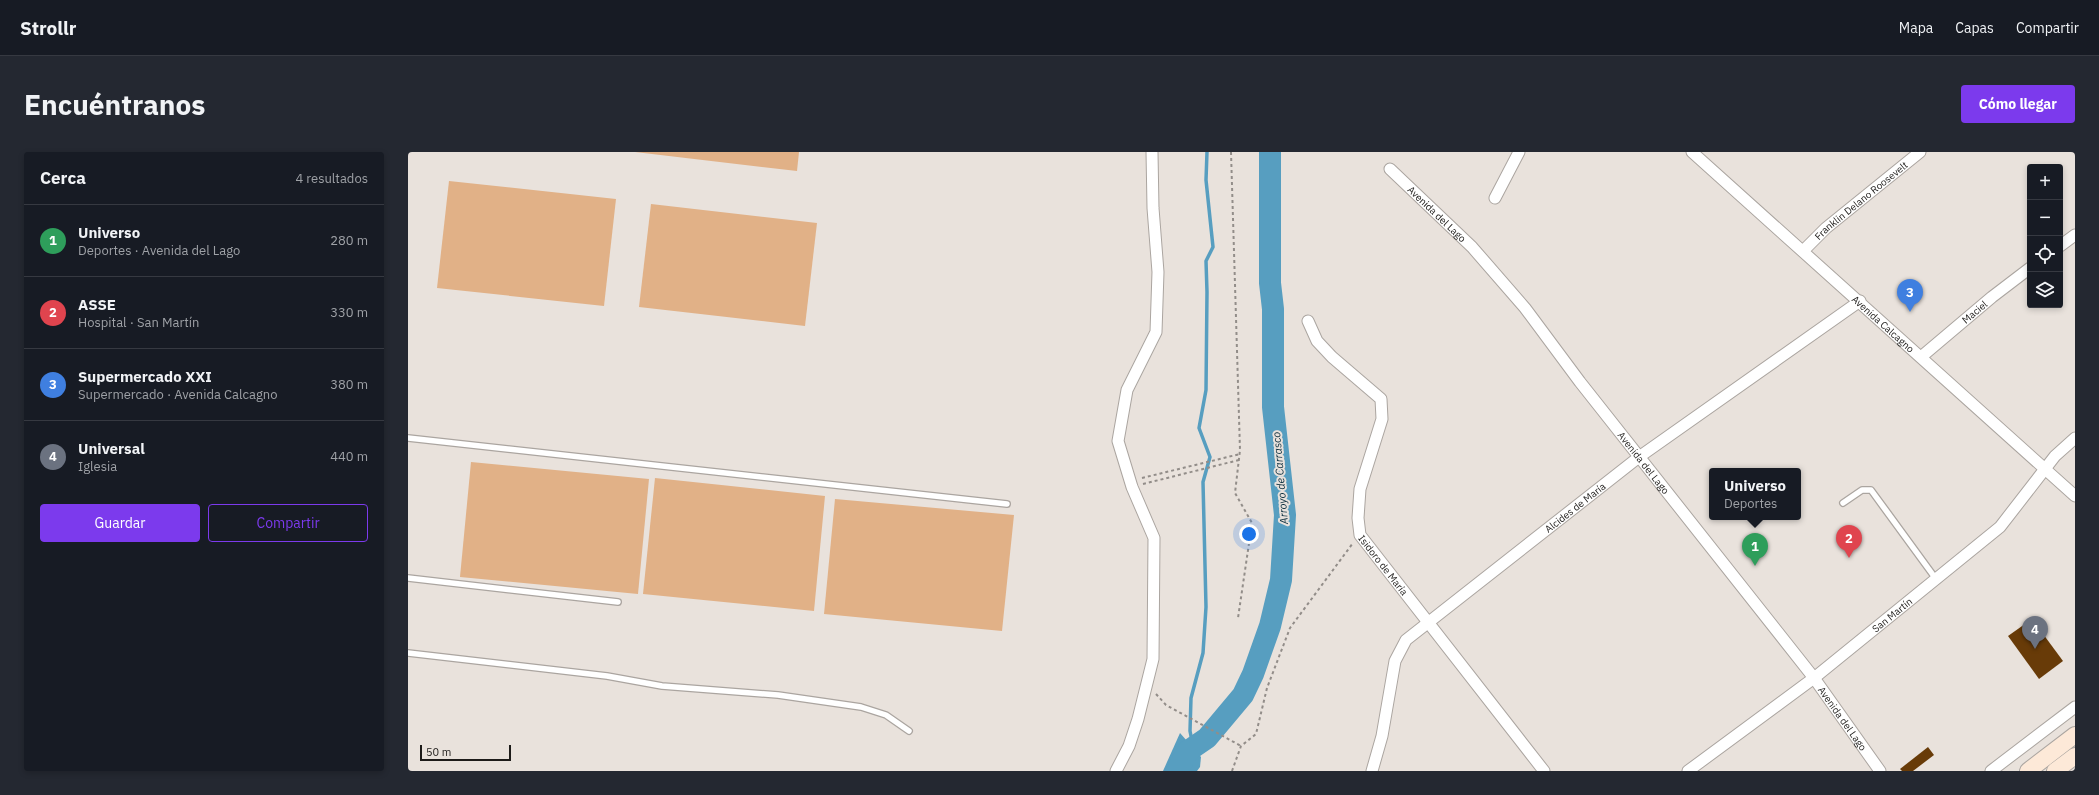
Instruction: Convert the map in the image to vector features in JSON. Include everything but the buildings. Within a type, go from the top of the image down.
[{"type":"main road","points":[[2028,771],[2075,735]]},
{"type":"main road","points":[[2055,771],[2075,756]]},
{"type":"street","points":[[1116,771],[1129,746],[1138,718],[1153,658],[1154,538],[1132,484],[1118,441],[1127,390],[1156,332],[1158,272],[1153,208],[1152,152]]},
{"type":"street","points":[[1495,198],[1518,152]]},
{"type":"street","name":"Avenida Calcagno","points":[[1692,152],[1860,301],[1985,416],[2075,496]]},
{"type":"street","name":"Franklin Delano Roosevelt","points":[[1803,250],[1826,228],[1920,152]]},
{"type":"street","name":"Avenida del Lago","points":[[1390,169],[1472,247],[1525,308],[1639,457],[1814,678],[1880,771]]},
{"type":"street","points":[[2063,244],[2075,235]]},
{"type":"street","name":"Maciel","points":[[1921,357],[1992,297],[2027,270]]},
{"type":"street","name":"Alcides de María","points":[[1372,771],[1382,736],[1395,661],[1406,640],[1639,457],[1860,301]]},
{"type":"street","name":"Isidoro de María","points":[[1308,321],[1317,341],[1327,352],[1381,400],[1382,419],[1360,489],[1358,518],[1360,534],[1544,771]]},
{"type":"street","name":"San Martín","points":[[1688,771],[1814,678],[2000,527],[2054,456],[2075,438]]},
{"type":"street","points":[[1991,771],[2075,707]]},
{"type":"lane","points":[[408,438],[1007,504]]},
{"type":"lane","points":[[1843,503],[1862,490],[1871,490],[1936,579]]},
{"type":"lane","points":[[408,578],[618,602]]},
{"type":"lane","points":[[408,653],[607,676],[662,686],[778,695],[861,708],[886,715],[910,731]]},
{"type":"path","points":[[1231,152],[1240,454],[1235,493],[1252,523],[1238,618]]},
{"type":"path","points":[[1132,484],[1162,473],[1222,460],[1240,454]]},
{"type":"path","points":[[1132,484],[1164,479],[1239,460]]},
{"type":"path","points":[[1232,771],[1242,746],[1256,734],[1267,688],[1290,628],[1360,534]]},
{"type":"path","points":[[1166,705],[1242,746]]},
{"type":"shaded area","points":[[635,152],[799,152],[797,171]]},
{"type":"shaded area","points":[[449,181],[616,199],[604,306],[437,288]]},
{"type":"shaded area","points":[[651,204],[817,223],[805,326],[639,307]]},
{"type":"shaded area","points":[[471,462],[649,479],[638,594],[460,577]]},
{"type":"shaded area","points":[[655,478],[825,496],[814,611],[643,594]]},
{"type":"shaded area","points":[[835,499],[1014,515],[1002,631],[824,614]]},
{"type":"water","points":[[1180,733],[1201,757],[1200,767],[1197,771],[1163,771]]},
{"type":"waterway","points":[[1193,746],[1190,731],[1191,698],[1203,653],[1206,607],[1203,482],[1210,457],[1199,428],[1206,390],[1206,261],[1213,247],[1206,180],[1207,152]]},
{"type":"waterway","name":"Arroyo de Carrasco","points":[[1177,771],[1188,751],[1207,738],[1243,695],[1253,674],[1270,626],[1281,580],[1285,515],[1273,407],[1273,309],[1270,283],[1270,152]]},
{"type":"place","name":"Supermercado XXI","points":[[1910,312]]},
{"type":"place","name":"ASSE","points":[[1849,558]]},
{"type":"place","name":"Universo","points":[[1755,566]]},
{"type":"place","name":"Universal","points":[[2035,649]]}]
